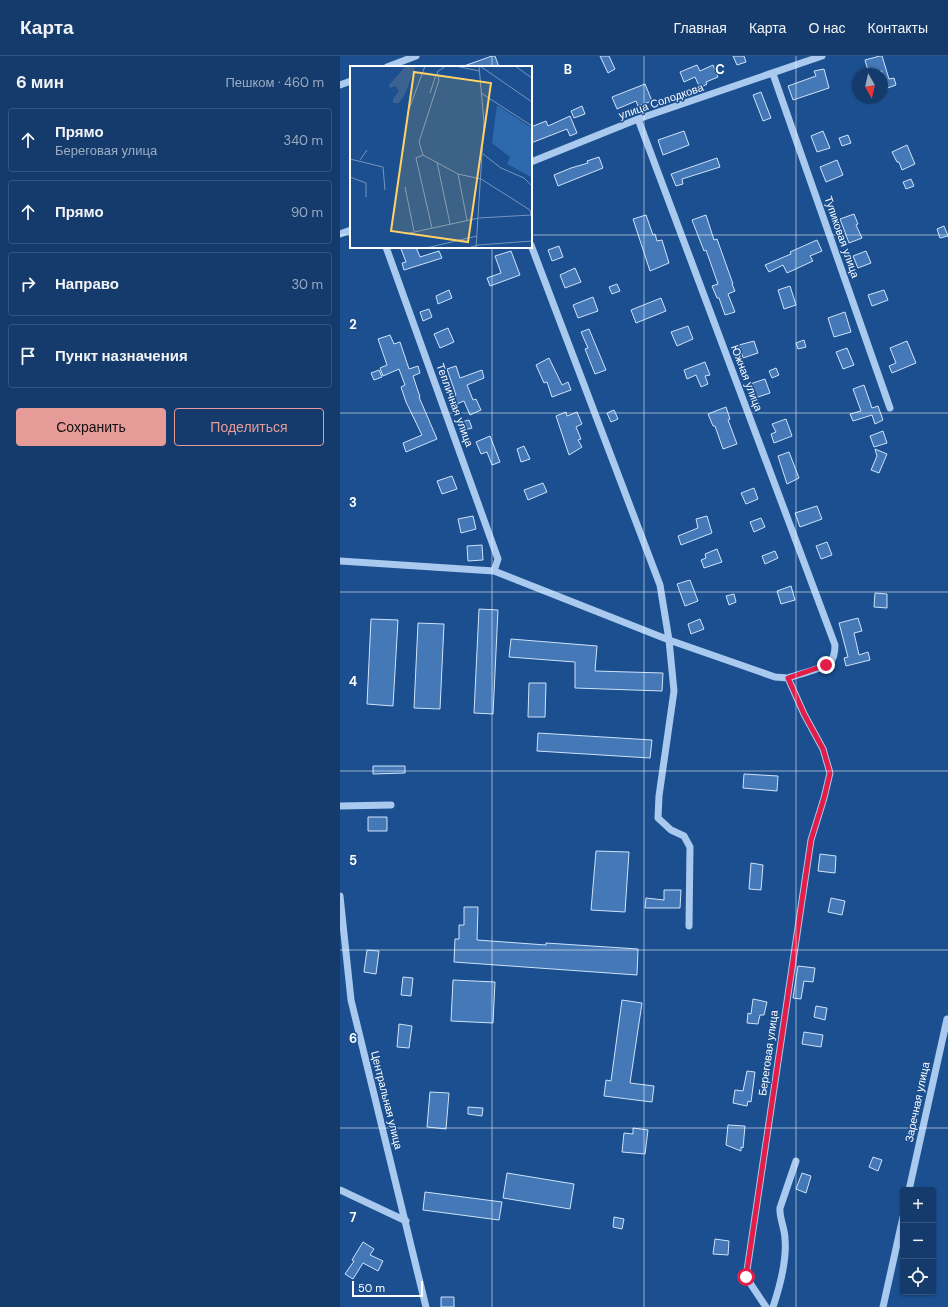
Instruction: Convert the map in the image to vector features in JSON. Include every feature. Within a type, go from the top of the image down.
[{"type":"street","points":[[390,66],[416,56]]},
{"type":"street","name":"улица Солодкова","points":[[532,162],[638,119],[822,56]]},
{"type":"street","name":"Тупиковая улица","points":[[773,74],[890,408]]},
{"type":"street","points":[[340,85],[350,80]]},
{"type":"street","name":"Южная улица","points":[[638,119],[834,645],[835,652],[833,658],[826,665],[788,678]]},
{"type":"street","points":[[340,234],[350,230]]},
{"type":"street","name":"Тепличная улица","points":[[386,248],[498,559],[494,571]]},
{"type":"street","points":[[532,248],[660,584],[669,640],[674,691],[659,796],[658,818],[671,830],[684,836],[690,847],[690,926]]},
{"type":"street","points":[[340,561],[494,571],[669,640],[775,677],[788,678]]},
{"type":"street","name":"Береговая улица","points":[[766,1307],[746,1277],[811,840],[830,773],[823,749],[804,714],[788,678]]},
{"type":"street","points":[[340,806],[390,805]]},
{"type":"street","name":"Центральная улица","points":[[340,896],[351,1000],[426,1307]]},
{"type":"street","name":"Заречная улица","points":[[910,1187],[947,1019]]},
{"type":"street","points":[[773,1307],[780,1287],[786,1248],[785,1236],[779,1213],[796,1161]]},
{"type":"street","points":[[340,1190],[406,1221]]},
{"type":"street","points":[[883,1307],[902,1223]]},
{"type":"building","points":[[495,56],[499,66],[464,66]]},
{"type":"building","points":[[600,56],[609,56],[615,69],[608,73]]},
{"type":"building","points":[[733,56],[744,56],[746,62],[737,65]]},
{"type":"building","points":[[882,56],[886,68],[867,68],[865,60]]},
{"type":"building","points":[[697,65],[700,71],[713,65],[718,77],[706,82],[707,84],[700,88],[695,77],[684,82],[680,72]]},
{"type":"building","points":[[824,69],[829,88],[793,100],[788,86],[816,76],[814,71]]},
{"type":"building","points":[[888,76],[889,79],[894,78],[896,85],[888,88]]},
{"type":"building","points":[[645,84],[652,101],[638,106],[636,101],[617,109],[612,97]]},
{"type":"building","points":[[761,92],[771,118],[763,121],[753,95]]},
{"type":"building","points":[[582,106],[585,114],[574,118],[571,111]]},
{"type":"building","points":[[570,116],[577,133],[570,136],[567,129],[532,143],[532,127],[546,121],[548,126]]},
{"type":"building","points":[[684,131],[689,145],[663,155],[658,140]]},
{"type":"building","points":[[823,131],[830,148],[817,152],[811,136]]},
{"type":"building","points":[[848,135],[851,143],[842,146],[839,138]]},
{"type":"building","points":[[907,145],[915,164],[902,170],[899,162],[897,162],[892,152]]},
{"type":"building","points":[[599,157],[603,168],[558,186],[554,175],[588,163],[587,161]]},
{"type":"building","points":[[717,158],[720,167],[682,179],[683,184],[676,186],[671,174]]},
{"type":"building","points":[[837,160],[843,175],[826,182],[820,167]]},
{"type":"building","points":[[911,179],[914,186],[906,189],[903,182]]},
{"type":"building","points":[[854,214],[858,224],[856,225],[862,238],[849,243],[840,219]]},
{"type":"building","points":[[646,215],[653,235],[655,234],[657,241],[662,240],[669,263],[650,271],[633,219]]},
{"type":"building","points":[[706,215],[714,240],[717,239],[735,291],[728,294],[735,312],[725,315],[719,298],[717,298],[712,286],[718,284],[706,250],[704,251],[692,220]]},
{"type":"building","points":[[944,226],[948,236],[940,238],[937,229]]},
{"type":"building","points":[[817,240],[822,251],[810,256],[813,261],[787,273],[783,265],[769,272],[765,265],[791,254],[790,252]]},
{"type":"building","points":[[559,246],[563,257],[552,261],[548,250]]},
{"type":"building","points":[[416,248],[420,257],[439,251],[442,258],[404,270],[402,263],[406,262],[401,249]]},
{"type":"building","points":[[511,251],[520,275],[490,286],[487,278],[501,273],[495,256]]},
{"type":"building","points":[[866,251],[871,263],[858,268],[853,256]]},
{"type":"building","points":[[575,268],[581,282],[565,288],[560,275]]},
{"type":"building","points":[[617,284],[620,291],[612,294],[609,287]]},
{"type":"building","points":[[790,286],[796,305],[784,309],[778,290]]},
{"type":"building","points":[[449,290],[452,298],[438,304],[436,296]]},
{"type":"building","points":[[884,290],[888,300],[872,306],[868,295]]},
{"type":"building","points":[[593,297],[598,311],[578,318],[573,305]]},
{"type":"building","points":[[661,298],[666,311],[636,323],[631,310]]},
{"type":"building","points":[[429,309],[432,317],[423,321],[420,312]]},
{"type":"building","points":[[845,312],[851,332],[834,337],[828,318]]},
{"type":"building","points":[[688,326],[693,339],[677,346],[671,332]]},
{"type":"building","points":[[448,328],[454,342],[440,348],[434,334]]},
{"type":"building","points":[[589,329],[606,370],[595,374],[585,349],[588,348],[581,332]]},
{"type":"building","points":[[390,335],[394,344],[400,342],[409,369],[418,366],[420,373],[413,376],[419,397],[437,439],[406,452],[403,443],[422,435],[406,402],[401,387],[405,385],[399,369],[383,376],[380,368],[387,365],[378,339]]},
{"type":"building","points":[[804,340],[806,347],[798,349],[796,343]]},
{"type":"building","points":[[754,341],[758,353],[743,358],[739,345]]},
{"type":"building","points":[[907,341],[916,363],[892,373],[889,366],[896,363],[890,348]]},
{"type":"building","points":[[847,348],[854,365],[843,369],[836,352]]},
{"type":"building","points":[[549,358],[562,385],[568,382],[571,390],[552,397],[547,382],[544,383],[536,365]]},
{"type":"building","points":[[705,362],[710,375],[705,376],[708,384],[701,387],[696,375],[687,379],[684,370]]},
{"type":"building","points":[[456,366],[460,378],[482,370],[484,378],[467,385],[473,400],[476,399],[481,410],[470,415],[464,401],[454,405],[450,397],[456,395],[447,369]]},
{"type":"building","points":[[776,368],[779,375],[772,378],[769,371]]},
{"type":"building","points":[[379,370],[382,377],[374,380],[371,373]]},
{"type":"building","points":[[765,379],[770,393],[755,398],[750,384]]},
{"type":"building","points":[[864,385],[872,408],[878,406],[883,420],[875,424],[872,415],[853,421],[850,414],[861,411],[853,389]]},
{"type":"building","points":[[726,407],[730,419],[728,420],[737,444],[723,449],[715,426],[713,426],[708,414]]},
{"type":"building","points":[[614,410],[618,419],[611,422],[607,413]]},
{"type":"building","points":[[566,412],[567,416],[577,412],[582,424],[576,427],[581,439],[578,440],[582,447],[569,455],[556,416]]},
{"type":"building","points":[[786,419],[792,436],[774,443],[771,434],[776,432],[772,424]]},
{"type":"building","points":[[469,420],[472,428],[464,430],[461,422]]},
{"type":"building","points":[[883,431],[887,443],[874,447],[870,436]]},
{"type":"building","points":[[490,436],[500,462],[492,465],[487,452],[481,454],[476,442]]},
{"type":"building","points":[[524,446],[530,459],[521,462],[517,449]]},
{"type":"building","points":[[875,449],[887,454],[879,473],[871,470],[877,456]]},
{"type":"building","points":[[789,452],[799,478],[787,484],[778,456]]},
{"type":"building","points":[[452,476],[457,489],[442,494],[437,481]]},
{"type":"building","points":[[543,483],[547,492],[528,500],[524,490]]},
{"type":"building","points":[[754,488],[758,499],[746,504],[741,493]]},
{"type":"building","points":[[817,506],[822,519],[800,527],[795,513]]},
{"type":"building","points":[[473,516],[476,529],[461,533],[458,519]]},
{"type":"building","points":[[707,516],[712,533],[681,545],[678,536],[698,528],[696,519]]},
{"type":"building","points":[[761,518],[765,527],[754,532],[750,522]]},
{"type":"building","points":[[827,542],[832,555],[821,559],[816,546]]},
{"type":"building","points":[[482,545],[483,560],[468,561],[467,546]]},
{"type":"building","points":[[717,549],[722,562],[704,568],[701,560],[706,558],[705,554]]},
{"type":"building","points":[[775,551],[778,558],[765,564],[762,556]]},
{"type":"building","points":[[690,580],[698,601],[685,606],[677,584]]},
{"type":"building","points":[[791,586],[795,600],[781,604],[777,591]]},
{"type":"building","points":[[875,593],[887,594],[887,608],[874,607]]},
{"type":"building","points":[[734,594],[736,602],[729,605],[726,596]]},
{"type":"building","points":[[479,609],[498,610],[493,714],[474,713]]},
{"type":"building","points":[[858,618],[862,631],[854,633],[859,655],[868,652],[870,660],[846,666],[844,658],[848,657],[839,623]]},
{"type":"building","points":[[371,619],[398,620],[393,706],[367,704]]},
{"type":"building","points":[[700,619],[704,629],[691,634],[688,624]]},
{"type":"building","points":[[418,623],[444,624],[440,709],[414,708]]},
{"type":"building","points":[[511,639],[597,646],[595,671],[663,673],[662,691],[575,688],[575,662],[509,657]]},
{"type":"building","points":[[529,683],[546,683],[545,717],[528,717]]},
{"type":"building","points":[[538,733],[652,740],[650,758],[537,751]]},
{"type":"building","points":[[373,766],[405,766],[405,773],[373,774]]},
{"type":"building","points":[[744,774],[778,776],[777,791],[743,788]]},
{"type":"building","points":[[368,817],[387,817],[387,831],[368,831]]},
{"type":"building","points":[[596,851],[629,852],[625,912],[591,910]]},
{"type":"building","points":[[820,854],[836,856],[835,873],[818,871]]},
{"type":"building","points":[[751,863],[763,865],[761,890],[749,889]]},
{"type":"building","points":[[664,890],[681,890],[680,908],[645,908],[646,898],[664,900]]},
{"type":"building","points":[[831,898],[845,901],[842,915],[828,912]]},
{"type":"building","points":[[464,907],[478,907],[477,940],[638,949],[637,975],[454,962],[455,939],[459,939],[459,925],[464,925]]},
{"type":"building","points":[[367,950],[379,951],[376,974],[364,972]]},
{"type":"building","points":[[798,966],[815,968],[813,982],[804,981],[801,999],[793,998]]},
{"type":"building","points":[[403,977],[413,978],[411,996],[401,995]]},
{"type":"building","points":[[453,980],[495,982],[493,1023],[451,1021]]},
{"type":"building","points":[[753,999],[767,1002],[764,1015],[760,1015],[758,1024],[747,1023],[748,1013],[751,1014]]},
{"type":"building","points":[[622,1000],[642,1003],[630,1083],[654,1086],[652,1102],[604,1096],[606,1080],[611,1081]]},
{"type":"building","points":[[816,1006],[827,1008],[825,1020],[814,1017]]},
{"type":"building","points":[[399,1024],[412,1026],[409,1048],[397,1047]]},
{"type":"building","points":[[804,1032],[823,1035],[821,1047],[802,1044]]},
{"type":"building","points":[[747,1071],[755,1072],[751,1102],[748,1101],[747,1106],[733,1103],[735,1090],[743,1091]]},
{"type":"building","points":[[430,1092],[449,1093],[446,1129],[427,1127]]},
{"type":"building","points":[[468,1107],[483,1108],[482,1116],[468,1114]]},
{"type":"building","points":[[728,1125],[745,1126],[743,1148],[741,1147],[741,1151],[726,1145]]},
{"type":"building","points":[[633,1128],[648,1130],[645,1154],[622,1152],[624,1133],[633,1134]]},
{"type":"building","points":[[873,1157],[882,1160],[878,1171],[869,1167]]},
{"type":"building","points":[[507,1173],[574,1184],[570,1209],[503,1198]]},
{"type":"building","points":[[802,1173],[811,1176],[806,1193],[796,1189]]},
{"type":"building","points":[[425,1192],[502,1202],[499,1220],[423,1210]]},
{"type":"building","points":[[614,1217],[624,1219],[622,1229],[613,1227]]},
{"type":"building","points":[[715,1239],[729,1241],[728,1255],[713,1254]]},
{"type":"building","points":[[363,1242],[374,1249],[370,1255],[383,1261],[378,1271],[363,1263],[353,1279],[345,1274],[354,1261],[352,1260]]},
{"type":"building","points":[[441,1297],[454,1297],[454,1307],[441,1307]]},
{"type":"route","points":[[746,1277],[811,840],[830,773],[823,749],[804,714],[788,678],[826,665]]}]
